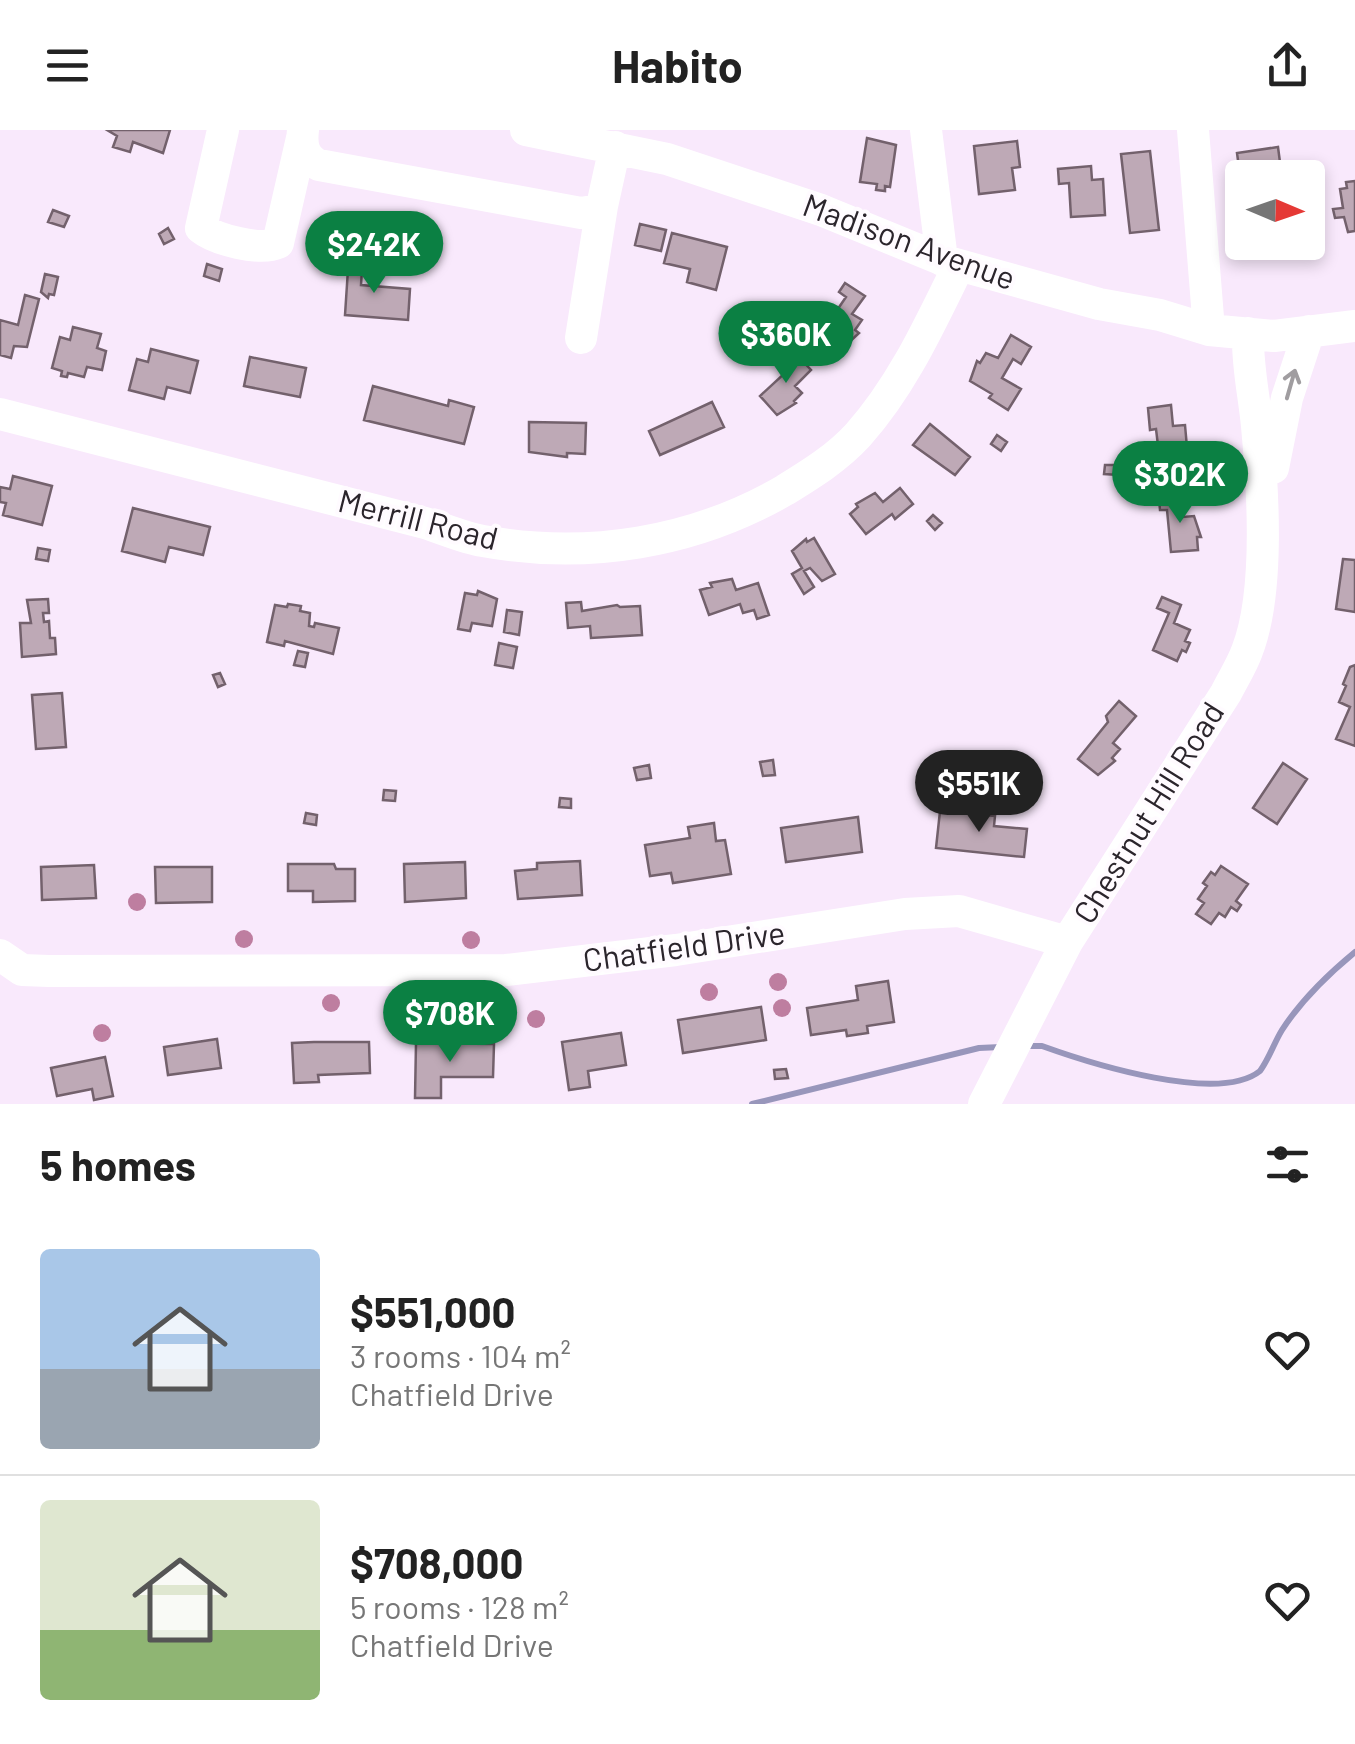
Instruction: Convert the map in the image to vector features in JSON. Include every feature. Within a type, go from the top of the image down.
[{"type":"street","points":[[223,130],[201,228],[210,234],[263,246],[278,243],[302,134]]},
{"type":"street","name":"Madison Avenue","points":[[526,130],[615,147],[666,145],[950,262],[1099,304],[1209,330],[1274,336],[1355,326]]},
{"type":"street","points":[[926,130],[950,262]]},
{"type":"street","points":[[1193,130],[1209,330]]},
{"type":"street","points":[[302,134],[310,160],[320,165],[581,213],[602,206]]},
{"type":"street","points":[[581,338],[615,147]]},
{"type":"street","name":"Merrill Road","points":[[0,414],[426,522],[482,541],[552,549],[664,540],[758,506],[821,468],[858,435],[920,347],[950,262]]},
{"type":"street","name":"Chestnut Hill Road","points":[[1264,506],[1272,482],[1286,398],[1309,332]]},
{"type":"street","name":"Chestnut Hill Road","points":[[984,1104],[1067,942],[1226,692],[1248,649],[1257,606],[1264,506],[1258,428],[1248,375],[1248,333]]},
{"type":"street","name":"Chatfield Drive","points":[[0,955],[22,970],[49,971],[506,970],[676,950],[905,914],[959,912],[1067,942]]},
{"type":"building","points":[[107,130],[170,130],[163,153],[133,142],[130,152],[113,147],[117,136]]},
{"type":"building","points":[[867,138],[896,145],[890,187],[885,186],[885,191],[876,190],[877,184],[860,182]]},
{"type":"building","points":[[1017,141],[1020,167],[1012,168],[1015,190],[979,194],[974,146]]},
{"type":"building","points":[[1278,147],[1280,160],[1238,160],[1237,153]]},
{"type":"building","points":[[1150,151],[1159,230],[1130,233],[1121,154]]},
{"type":"building","points":[[1091,166],[1092,180],[1103,179],[1105,215],[1071,217],[1069,183],[1059,184],[1058,169]]},
{"type":"building","points":[[1355,181],[1355,231],[1348,232],[1344,217],[1335,218],[1333,209],[1343,208],[1340,189],[1347,188],[1346,182]]},
{"type":"building","points":[[53,210],[69,216],[64,227],[48,222]]},
{"type":"building","points":[[640,224],[666,230],[661,251],[635,245]]},
{"type":"building","points":[[168,228],[174,239],[164,244],[159,234]]},
{"type":"building","points":[[672,233],[727,247],[716,290],[687,282],[690,269],[664,263]]},
{"type":"building","points":[[349,254],[363,255],[361,285],[410,289],[408,320],[345,315]]},
{"type":"building","points":[[207,264],[222,269],[219,281],[204,276]]},
{"type":"building","points":[[45,274],[58,277],[54,295],[49,294],[48,298],[41,292]]},
{"type":"building","points":[[845,283],[865,296],[852,314],[862,320],[855,330],[859,333],[843,348],[808,325],[818,311],[831,319],[846,297],[839,292]]},
{"type":"building","points":[[25,295],[39,299],[27,347],[14,346],[11,358],[0,355],[0,320],[18,325]]},
{"type":"building","points":[[73,327],[101,334],[97,348],[106,351],[102,370],[87,367],[84,377],[68,373],[67,377],[52,368],[60,337],[70,340]]},
{"type":"building","points":[[1011,335],[1031,347],[1021,364],[1013,359],[1002,378],[1021,389],[1008,410],[989,398],[992,394],[970,381],[977,361],[980,363],[986,353],[998,358]]},
{"type":"building","points":[[151,349],[198,361],[190,393],[167,387],[164,399],[129,390],[137,359],[148,362]]},
{"type":"building","points":[[796,354],[811,370],[795,386],[802,393],[796,403],[777,415],[760,396],[785,373],[780,368]]},
{"type":"building","points":[[250,357],[306,368],[300,397],[244,386]]},
{"type":"building","points":[[373,386],[448,406],[449,400],[474,407],[464,444],[364,420]]},
{"type":"building","points":[[712,402],[724,427],[660,455],[649,431]]},
{"type":"building","points":[[1171,405],[1173,426],[1185,425],[1188,459],[1160,462],[1156,429],[1150,430],[1148,408]]},
{"type":"building","points":[[529,422],[586,423],[585,454],[567,453],[567,457],[529,452]]},
{"type":"building","points":[[930,424],[970,457],[955,475],[913,445]]},
{"type":"building","points":[[997,435],[1007,442],[1001,451],[991,444]]},
{"type":"building","points":[[1105,465],[1119,465],[1119,475],[1104,474]]},
{"type":"building","points":[[13,476],[52,486],[42,525],[3,515],[6,503],[0,502],[0,487],[10,489]]},
{"type":"building","points":[[900,488],[913,504],[866,534],[850,514],[858,507],[856,504],[875,493],[883,502]]},
{"type":"building","points":[[1181,496],[1183,517],[1194,516],[1201,537],[1197,537],[1198,550],[1171,552],[1167,510],[1160,510],[1159,499]]},
{"type":"building","points":[[133,508],[210,527],[203,555],[169,547],[165,562],[122,551]]},
{"type":"building","points":[[933,515],[942,523],[935,530],[927,521]]},
{"type":"building","points":[[814,538],[835,574],[822,581],[810,568],[804,571],[814,587],[804,594],[792,574],[802,568],[792,551],[806,539],[807,542]]},
{"type":"building","points":[[38,548],[50,550],[48,561],[36,559]]},
{"type":"building","points":[[1343,559],[1355,560],[1355,612],[1336,609]]},
{"type":"building","points":[[732,579],[736,590],[758,583],[769,615],[757,619],[754,610],[743,613],[740,604],[709,615],[700,590],[712,587],[710,583]]},
{"type":"building","points":[[478,591],[497,599],[492,626],[472,623],[470,631],[458,629],[465,593],[477,595]]},
{"type":"building","points":[[1162,597],[1181,605],[1174,623],[1190,630],[1185,641],[1190,643],[1177,661],[1153,650],[1169,613],[1157,608]]},
{"type":"building","points":[[48,599],[49,613],[43,613],[44,622],[49,621],[56,654],[22,657],[20,623],[31,623],[27,600]]},
{"type":"building","points":[[581,602],[582,611],[640,606],[642,635],[591,638],[590,626],[568,628],[566,603]]},
{"type":"building","points":[[275,605],[301,606],[300,611],[310,613],[309,626],[314,627],[315,623],[339,628],[333,654],[285,641],[284,646],[267,642]]},
{"type":"building","points":[[507,610],[522,612],[519,635],[504,632]]},
{"type":"building","points":[[499,643],[517,647],[513,668],[495,665]]},
{"type":"building","points":[[298,651],[308,653],[305,667],[294,665]]},
{"type":"building","points":[[1355,665],[1355,746],[1336,739],[1350,707],[1339,702],[1346,686],[1343,684],[1350,667]]},
{"type":"building","points":[[220,673],[225,684],[218,687],[213,675]]},
{"type":"building","points":[[62,693],[66,747],[36,749],[32,695]]},
{"type":"building","points":[[1119,701],[1136,716],[1113,743],[1120,749],[1112,758],[1115,761],[1098,775],[1078,759],[1108,722],[1106,716]]},
{"type":"building","points":[[773,760],[775,775],[763,776],[760,762]]},
{"type":"building","points":[[1283,763],[1307,779],[1277,824],[1253,808]]},
{"type":"building","points":[[649,765],[651,778],[637,780],[634,768]]},
{"type":"building","points":[[384,790],[396,791],[395,801],[383,800]]},
{"type":"building","points":[[560,798],[571,799],[571,808],[559,807]]},
{"type":"building","points":[[940,811],[995,816],[994,826],[1027,829],[1024,857],[936,848]]},
{"type":"building","points":[[306,813],[317,815],[316,825],[304,823]]},
{"type":"building","points":[[858,817],[862,852],[786,862],[781,828]]},
{"type":"building","points":[[714,823],[716,841],[725,840],[731,874],[673,883],[671,873],[650,876],[645,845],[690,838],[688,827]]},
{"type":"building","points":[[580,861],[582,895],[518,899],[515,871],[537,869],[537,863]]},
{"type":"building","points":[[465,862],[466,898],[405,902],[404,864]]},
{"type":"building","points":[[288,864],[334,864],[336,869],[355,869],[355,901],[313,902],[313,891],[288,891]]},
{"type":"building","points":[[94,865],[96,898],[42,900],[41,867]]},
{"type":"building","points":[[1221,866],[1248,884],[1236,901],[1241,905],[1237,911],[1231,907],[1225,917],[1219,913],[1211,924],[1196,914],[1204,903],[1198,899],[1207,886],[1203,883]]},
{"type":"building","points":[[155,867],[212,867],[212,902],[156,903]]},
{"type":"building","points":[[888,981],[894,1022],[867,1026],[868,1033],[847,1036],[846,1030],[811,1035],[807,1008],[858,1000],[856,986]]},
{"type":"building","points":[[761,1007],[766,1040],[683,1053],[678,1020]]},
{"type":"building","points":[[621,1033],[626,1065],[588,1071],[590,1087],[569,1090],[562,1042]]},
{"type":"building","points":[[217,1039],[221,1068],[168,1075],[164,1047]]},
{"type":"building","points":[[369,1042],[370,1073],[318,1075],[319,1082],[294,1083],[292,1043]]},
{"type":"building","points":[[416,1043],[494,1044],[493,1077],[441,1077],[441,1098],[415,1098]]},
{"type":"building","points":[[105,1057],[113,1096],[94,1100],[92,1089],[57,1096],[51,1068]]},
{"type":"building","points":[[786,1069],[788,1078],[775,1079],[774,1070]]},
{"type":"waterway","points":[[1024,1046],[1042,1046],[1154,1078],[1216,1084],[1241,1080],[1260,1071],[1298,1008],[1355,952]]},
{"type":"waterway","points":[[752,1104],[979,1048],[1001,1047]]}]
